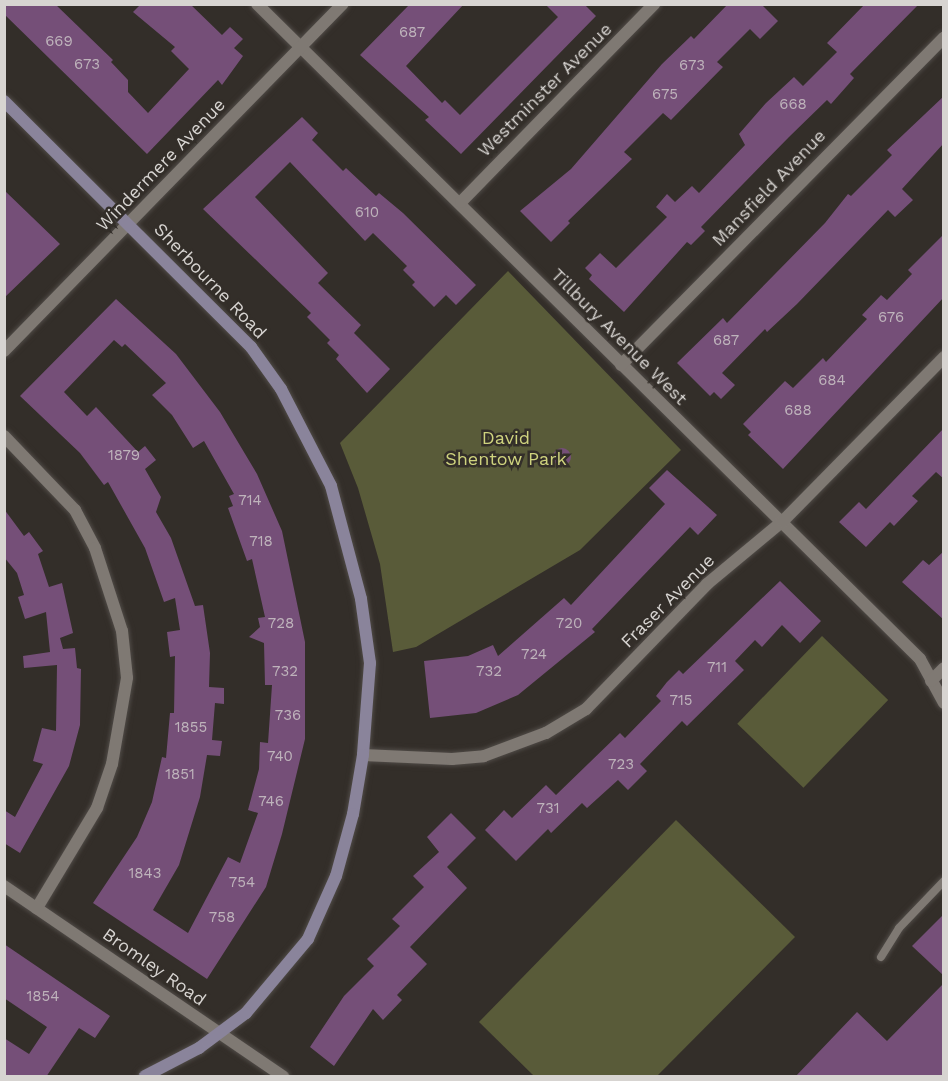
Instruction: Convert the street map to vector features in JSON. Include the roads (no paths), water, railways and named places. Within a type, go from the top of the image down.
[{"type":"street","name":"Tillbury Avenue West","points":[[257,4],[460,202],[621,365],[783,521],[920,659],[944,703]]},
{"type":"street","name":"Windermere Avenue","points":[[4,351],[344,4]]},
{"type":"street","name":"Westminster Avenue","points":[[460,202],[654,4]]},
{"type":"street","name":"Mansfield Avenue","points":[[621,365],[944,37]]},
{"type":"street","name":"Sherbourne Road","points":[[4,101],[251,347],[281,389],[331,486],[350,547],[370,663],[363,756],[353,814],[336,876],[308,939],[276,981],[246,1013],[199,1048],[146,1077]]},
{"type":"street","name":"Fraser Avenue","points":[[363,756],[452,759],[484,756],[546,733],[586,709],[707,584],[783,521],[944,357]]},
{"type":"street","points":[[4,436],[75,510],[95,548],[122,631],[127,678],[112,765],[97,808],[37,908]]},
{"type":"street","points":[[931,681],[944,668]]},
{"type":"street","name":"Bromley Road","points":[[4,886],[284,1077]]},
{"type":"lane","points":[[880,957],[899,927],[944,881]]},
{"type":"park label","name":"David Shentow Park","points":[[506,449]]}]
